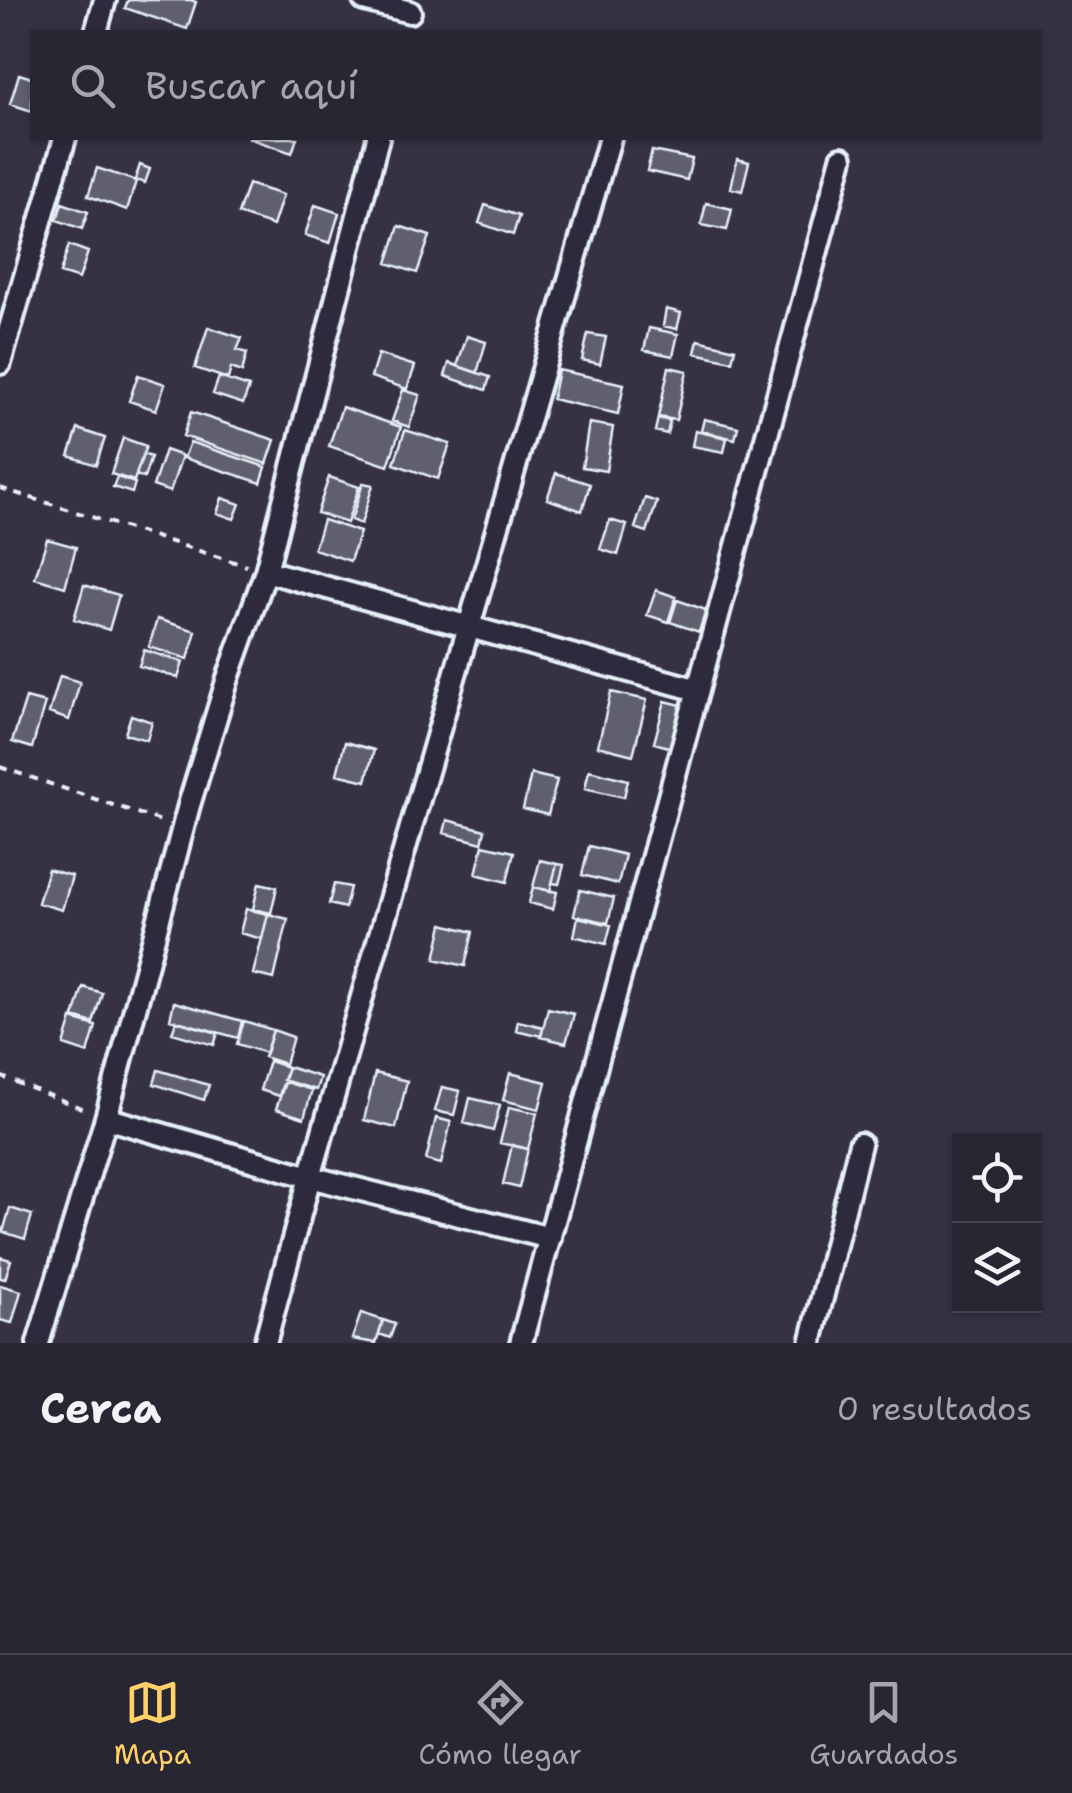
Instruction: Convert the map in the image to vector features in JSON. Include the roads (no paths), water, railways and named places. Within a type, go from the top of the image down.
[{"type":"street","points":[[97,30],[105,0]]},
{"type":"street","points":[[364,0],[409,15]]},
{"type":"street","points":[[0,363],[64,140]]},
{"type":"street","points":[[38,1343],[106,1118],[183,829],[228,678],[266,572],[377,140]]},
{"type":"street","points":[[266,1343],[609,140]]},
{"type":"street","points":[[521,1343],[842,158]]},
{"type":"street","points":[[266,572],[698,690]]},
{"type":"street","points":[[106,1118],[310,1178],[550,1238]]},
{"type":"street","points":[[811,1343],[860,1144]]}]
